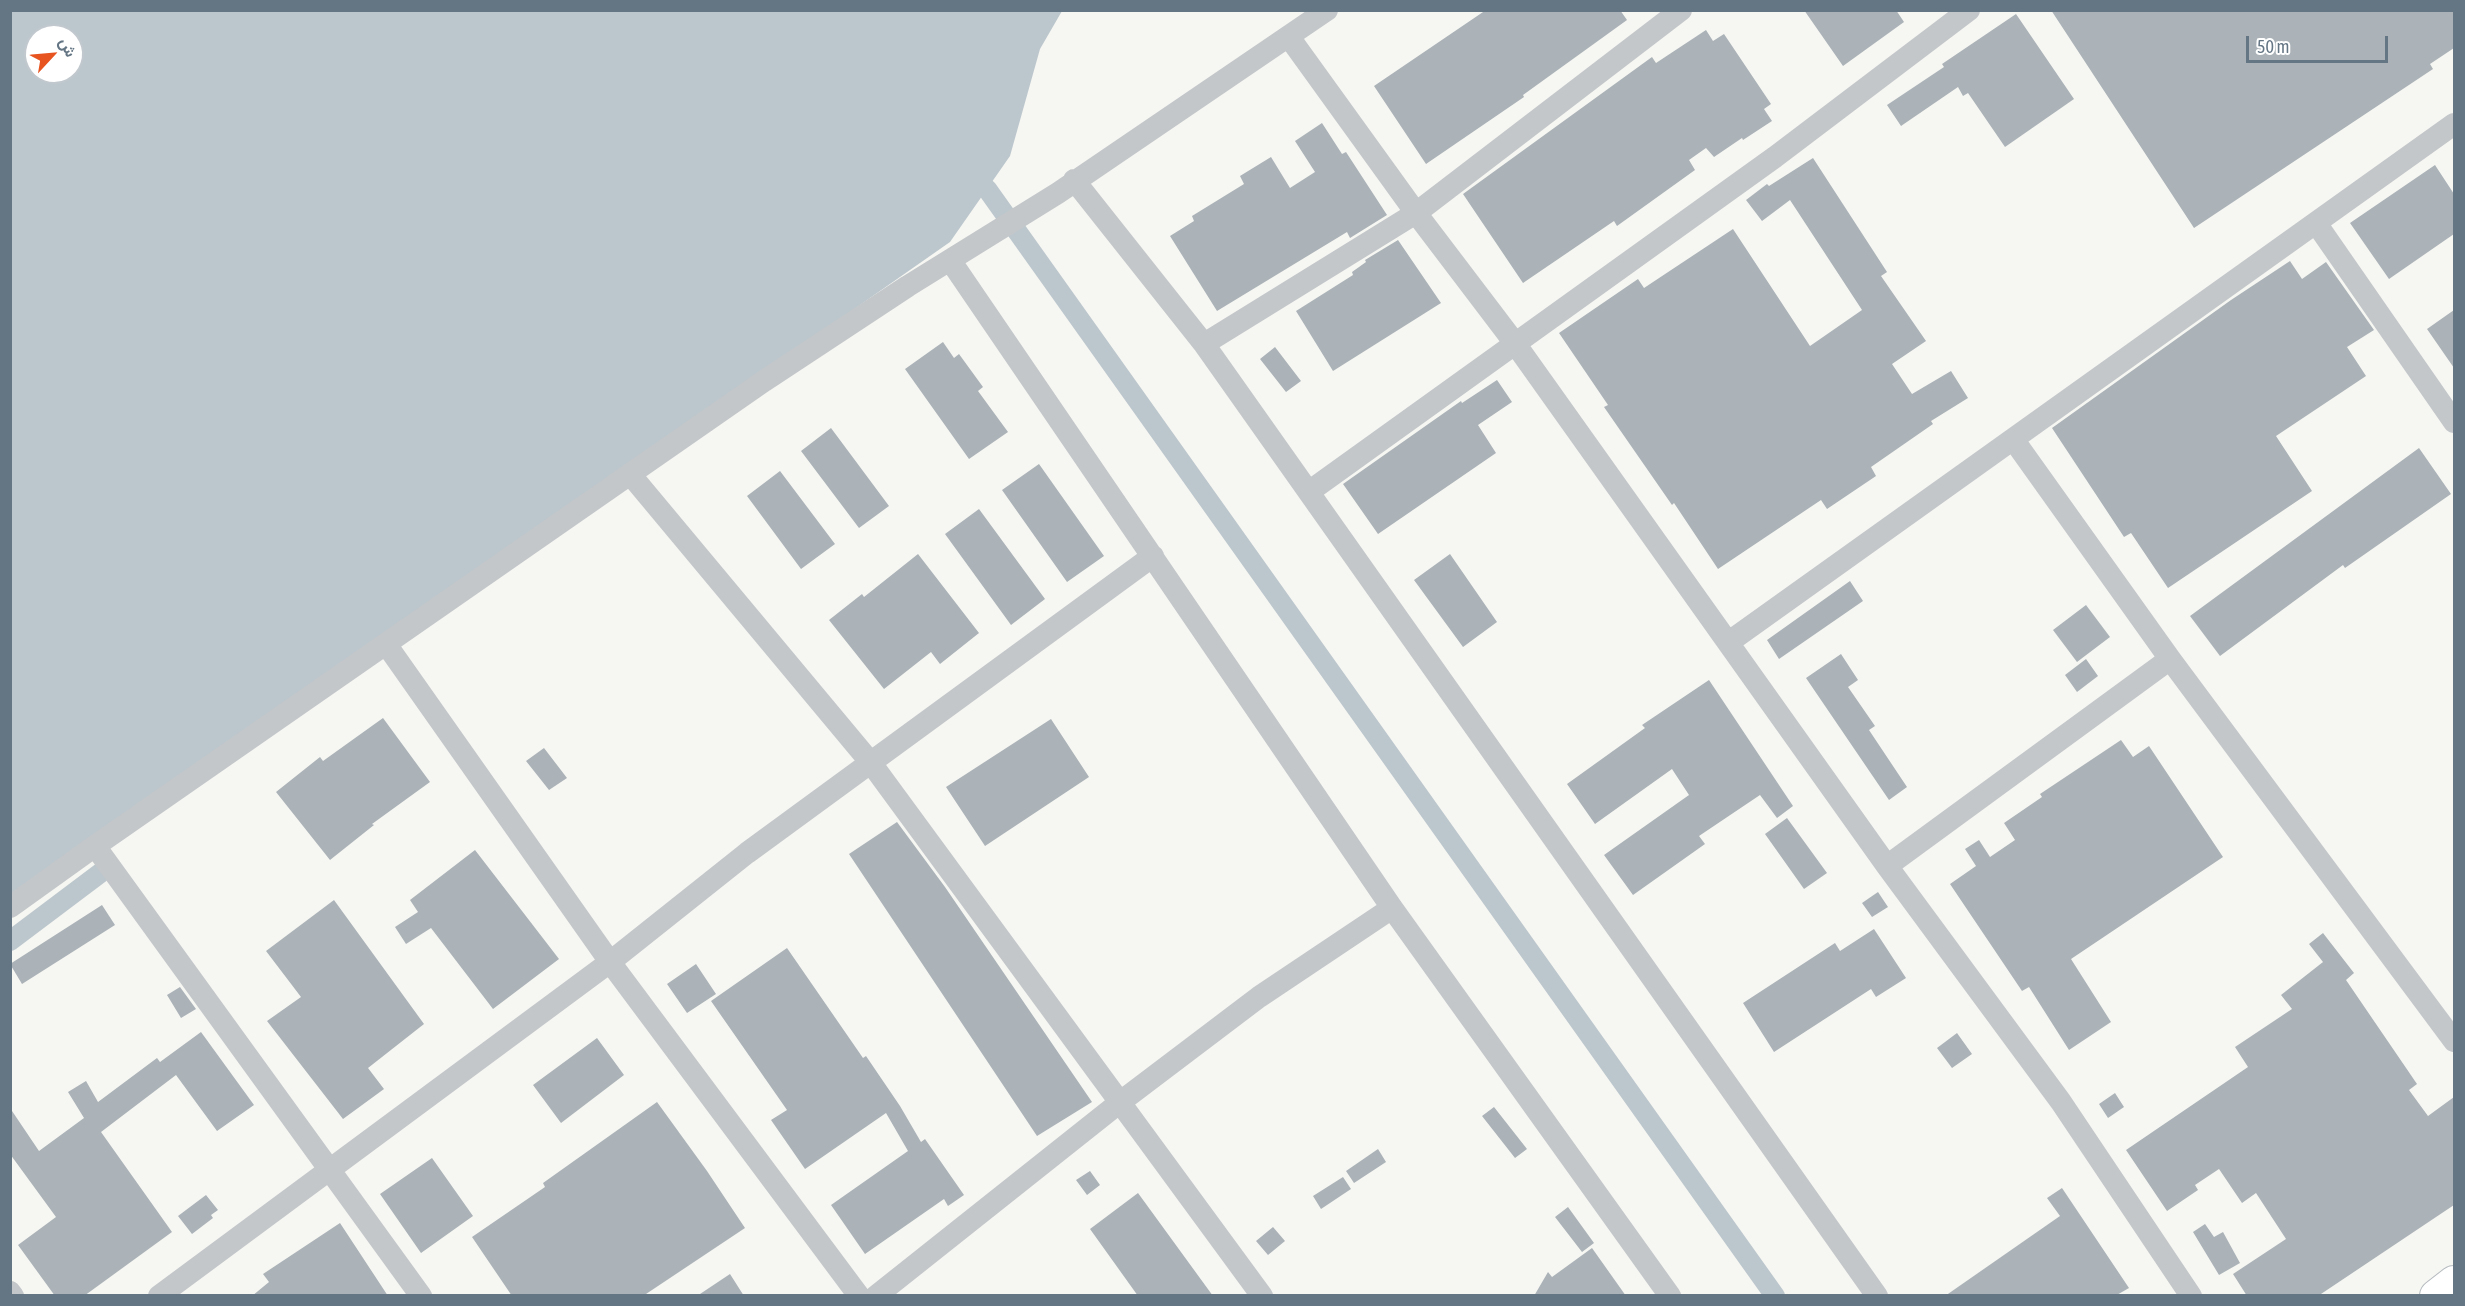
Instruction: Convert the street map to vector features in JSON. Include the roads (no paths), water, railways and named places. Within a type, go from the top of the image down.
[{"type":"street","points":[[10,907],[764,381],[1074,180],[1327,10]]},
{"type":"street","points":[[1204,344],[1416,213],[1681,10]]},
{"type":"street","points":[[1310,491],[1514,342],[1775,157],[1937,19],[1969,10]]},
{"type":"street","points":[[1289,37],[1416,213],[1514,342],[1887,866],[2061,1102],[2192,1296]]},
{"type":"street","points":[[1729,642],[2454,124]]},
{"type":"street","points":[[1074,180],[1204,344],[1310,491],[1877,1296]]},
{"type":"street","points":[[2316,223],[2454,422]]},
{"type":"street","points":[[950,260],[1392,908],[1670,1296]]},
{"type":"street","points":[[2013,439],[2170,659],[2454,1041]]},
{"type":"street","points":[[630,474],[871,764],[1262,1296]]},
{"type":"street","points":[[159,1296],[610,962],[747,853],[1152,556]]},
{"type":"street","points":[[386,644],[610,962],[858,1296]]},
{"type":"street","points":[[1887,866],[2170,659]]},
{"type":"street","points":[[95,846],[421,1296]]},
{"type":"street","points":[[876,1296],[1119,1103],[1259,997],[1392,908]]},
{"type":"street","points":[[2436,1296],[2454,1282]]},
{"type":"waterway","points":[[987,189],[1775,1296]]},
{"type":"waterway","points":[[10,941],[107,868]]}]
